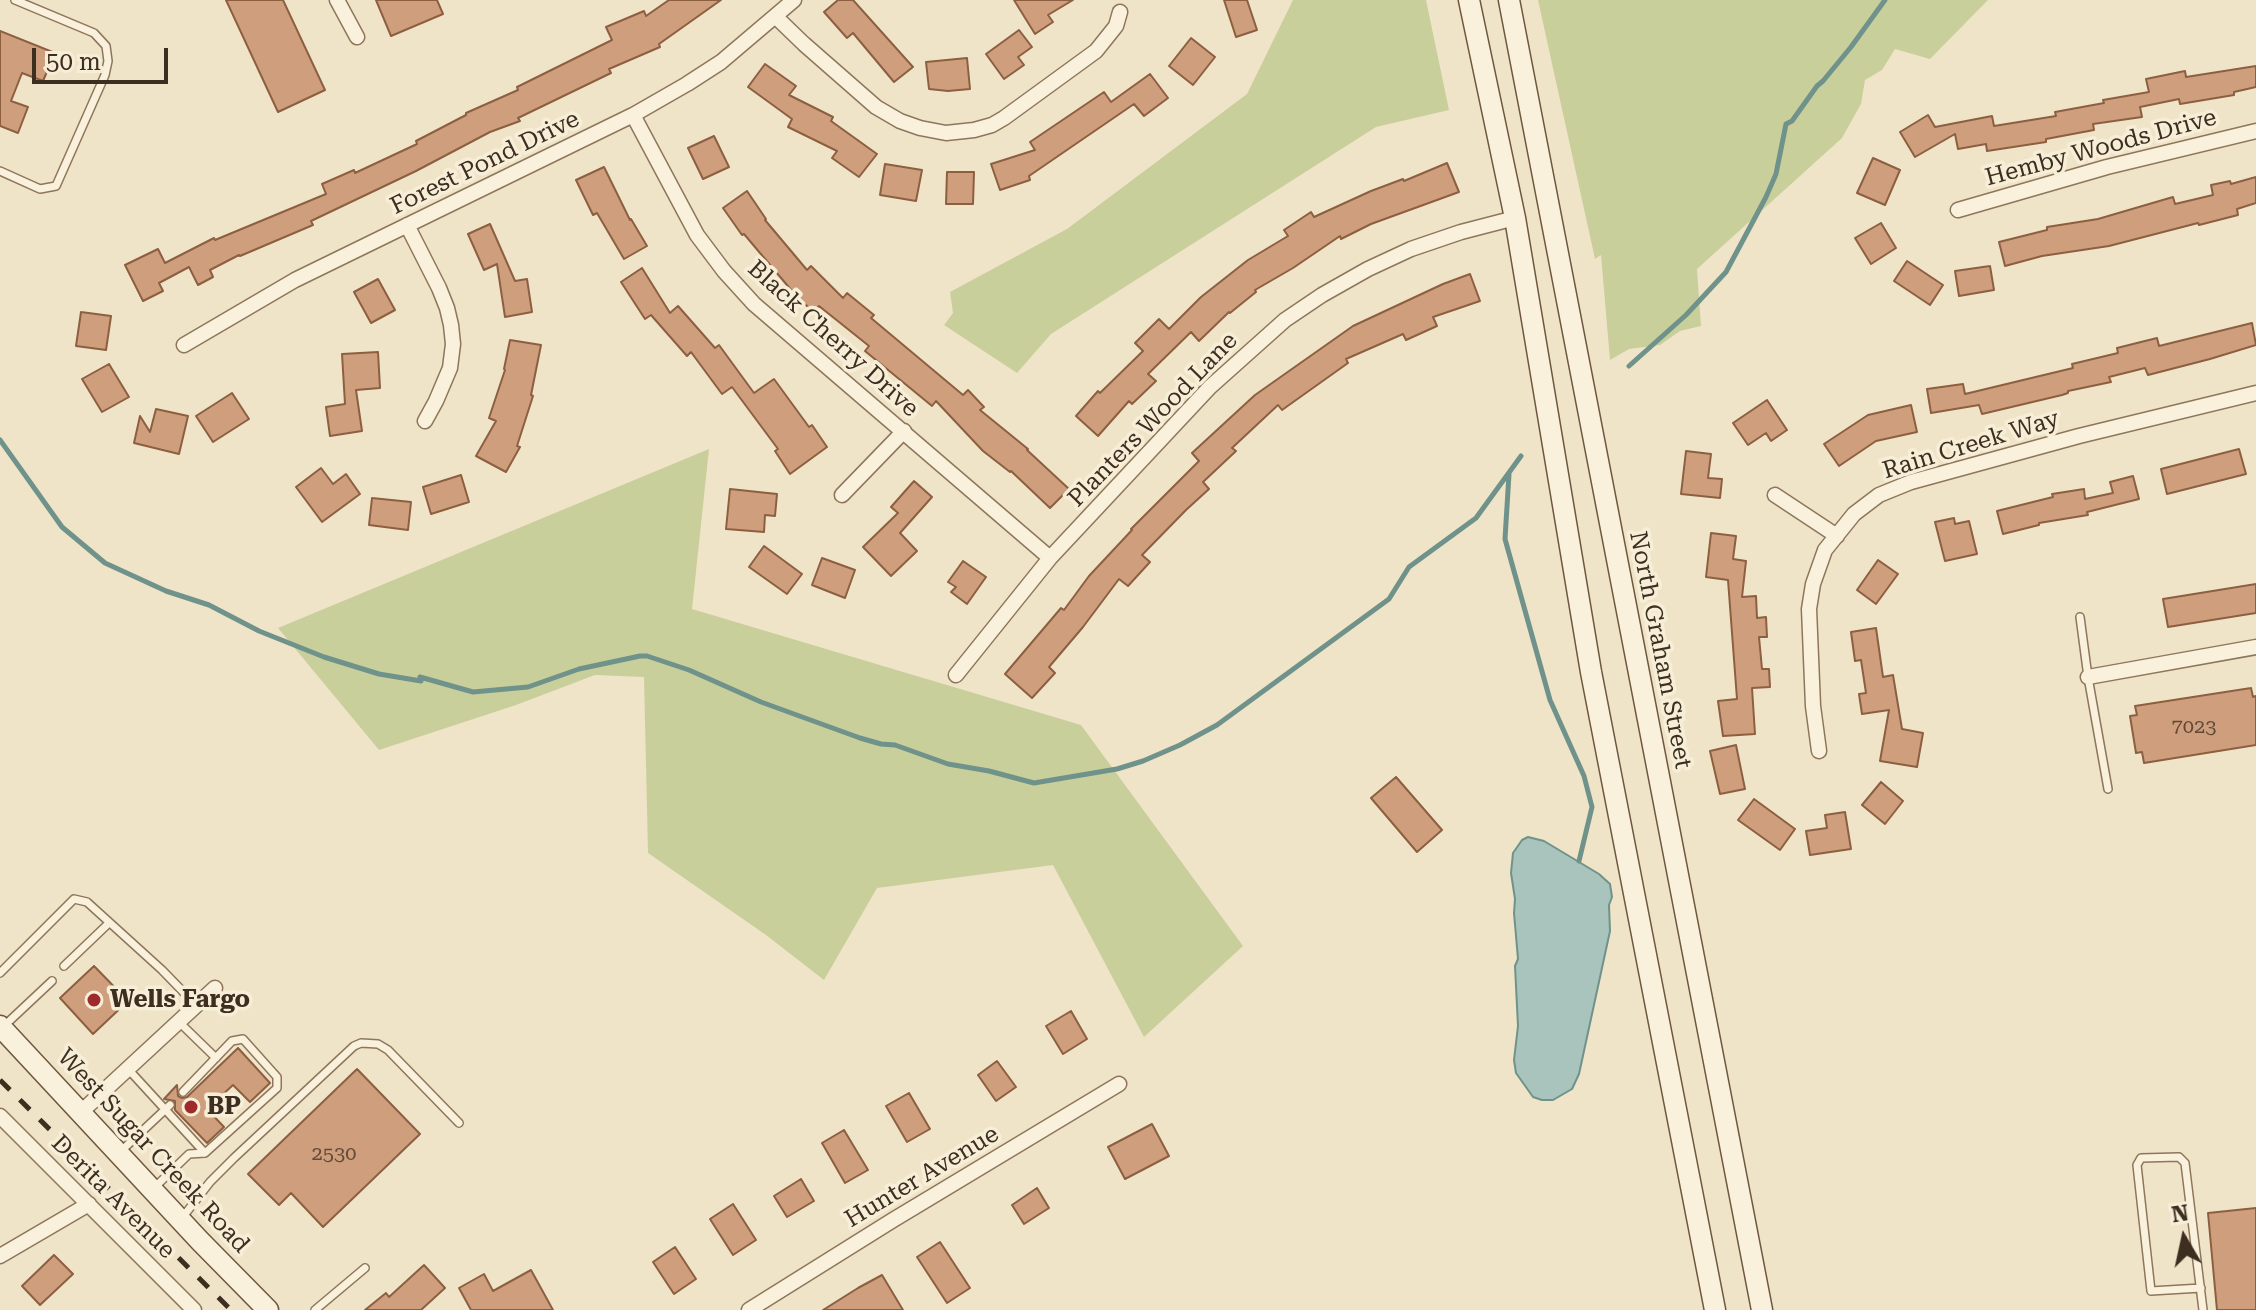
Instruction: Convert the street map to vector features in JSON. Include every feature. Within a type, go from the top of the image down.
[{"type":"main road","points":[[1469,0],[1515,218],[1591,672],[1715,1310]]},
{"type":"main road","name":"North Graham Street","points":[[1509,0],[1762,1310]]},
{"type":"main road","name":"West Sugar Creek Road","points":[[1,1027],[268,1310]]},
{"type":"street","points":[[337,0],[357,37]]},
{"type":"street","name":"Forest Pond Drive","points":[[184,345],[295,280],[633,115],[721,62],[794,0]]},
{"type":"street","points":[[776,17],[876,107],[910,125],[946,133],[974,130],[1004,118],[1096,51],[1116,26],[1120,12]]},
{"type":"street","name":"Black Cherry Drive","points":[[633,115],[697,235],[754,304],[1050,558]]},
{"type":"street","name":"Hemby Woods Drive","points":[[1958,210],[2107,167],[2256,131]]},
{"type":"street","name":"Planters Wood Lane","points":[[956,675],[1050,558],[1210,387],[1285,320],[1334,288],[1411,249],[1515,218]]},
{"type":"street","points":[[407,225],[447,308],[453,344],[450,368],[425,421]]},
{"type":"street","name":"Rain Creek Way","points":[[1819,751],[1813,706],[1809,609],[1825,550],[1854,514],[1879,495],[1911,482],[2079,436],[2256,393]]},
{"type":"street","points":[[842,495],[904,431]]},
{"type":"street","points":[[1775,495],[1837,536]]},
{"type":"street","points":[[2088,677],[2256,647]]},
{"type":"street","points":[[80,1113],[215,988]]},
{"type":"street","name":"Hunter Avenue","points":[[749,1310],[1119,1084]]},
{"type":"street","name":"Derita Avenue","points":[[0,1116],[194,1310]]},
{"type":"street","points":[[0,1256],[89,1204]]},
{"type":"lane","points":[[0,171],[40,189],[56,186],[105,75],[108,61],[106,46],[94,33],[15,0]]},
{"type":"lane","points":[[2080,617],[2108,789]]},
{"type":"lane","points":[[0,973],[74,899],[87,902],[196,1005]]},
{"type":"lane","points":[[64,966],[109,923]]},
{"type":"lane","points":[[1,1027],[52,981]]},
{"type":"lane","points":[[179,1022],[216,1058]]},
{"type":"lane","points":[[152,1190],[189,1154],[205,1153],[277,1088],[277,1077],[243,1039],[232,1041],[183,1092]]},
{"type":"lane","points":[[180,1220],[226,1166],[354,1046],[361,1043],[378,1044],[388,1050],[459,1123]]},
{"type":"lane","points":[[127,1069],[167,1107],[205,1153]]},
{"type":"lane","points":[[119,1154],[167,1107]]},
{"type":"lane","points":[[2201,1288],[2151,1291],[2137,1165],[2141,1158],[2179,1157],[2185,1163],[2201,1288],[2203,1310]]},
{"type":"lane","points":[[315,1310],[365,1268]]},
{"type":"green space","points":[[1293,0],[1426,0],[1449,110],[1376,127],[1051,334],[1017,373],[944,325],[953,313],[950,292],[1067,229],[1247,94]]},
{"type":"green space","points":[[1538,0],[1988,0],[1930,59],[1895,49],[1882,70],[1865,80],[1861,104],[1842,138],[1697,269],[1701,326],[1680,331],[1660,345],[1629,349],[1610,360],[1601,255],[1595,259]]},
{"type":"green space","points":[[709,449],[692,609],[1081,725],[1243,946],[1144,1037],[1053,865],[877,888],[824,980],[766,935],[648,853],[644,677],[595,675],[516,705],[379,750],[278,628]]},
{"type":"water","points":[[1528,837],[1544,841],[1599,874],[1610,884],[1612,897],[1609,905],[1610,931],[1579,1074],[1572,1089],[1553,1100],[1533,1097],[1516,1073],[1514,1060],[1518,1026],[1515,966],[1518,959],[1511,873],[1513,853]]},
{"type":"building","points":[[226,0],[283,0],[325,90],[278,112]]},
{"type":"building","points":[[376,0],[437,0],[443,14],[391,36]]},
{"type":"building","points":[[669,0],[721,0],[659,44],[660,47],[609,69],[611,73],[518,118],[520,121],[490,132],[311,221],[313,225],[239,255],[210,270],[213,277],[198,285],[189,267],[159,283],[163,291],[143,301],[125,265],[158,249],[165,263],[214,238],[326,194],[322,184],[354,170],[355,173],[417,144],[416,141],[466,113],[518,90],[517,87],[612,40],[606,27],[644,11],[646,16]]},
{"type":"building","points":[[838,0],[853,0],[913,67],[894,82],[853,33],[847,38],[824,12]]},
{"type":"building","points":[[1014,0],[1073,0],[1048,15],[1053,22],[1035,34]]},
{"type":"building","points":[[1224,0],[1247,0],[1257,30],[1236,37]]},
{"type":"building","points":[[1019,30],[1032,47],[1018,57],[1024,65],[1004,79],[986,54]]},
{"type":"building","points":[[0,31],[55,53],[43,81],[22,73],[11,101],[28,107],[18,133],[0,126]]},
{"type":"building","points":[[1191,38],[1215,57],[1193,85],[1169,66]]},
{"type":"building","points":[[967,58],[970,89],[929,89],[926,62]]},
{"type":"building","points":[[765,64],[796,86],[789,95],[833,117],[831,121],[877,154],[859,177],[832,158],[837,151],[788,127],[792,119],[748,87]]},
{"type":"building","points":[[2256,66],[2256,87],[2234,92],[2234,95],[2180,104],[2179,99],[2140,107],[2142,117],[2093,124],[2094,130],[2046,139],[2046,142],[1987,151],[1986,144],[1958,149],[1955,134],[1915,157],[1900,132],[1928,115],[1935,127],[1992,116],[1994,126],[2056,116],[2055,112],[2149,92],[2146,79],[2185,71],[2186,77]]},
{"type":"building","points":[[1150,74],[1168,98],[1144,116],[1134,104],[1029,176],[1030,180],[1000,190],[991,164],[1035,150],[1030,142],[1104,92],[1111,102]]},
{"type":"building","points":[[714,136],[729,167],[703,179],[688,148]]},
{"type":"building","points":[[1873,158],[1900,170],[1885,205],[1857,193]]},
{"type":"building","points":[[1447,163],[1459,192],[1371,224],[1341,239],[1340,236],[1255,290],[1199,341],[1191,332],[1148,374],[1156,381],[1132,404],[1129,401],[1098,436],[1076,416],[1098,391],[1100,393],[1143,351],[1135,343],[1159,319],[1169,329],[1201,297],[1248,260],[1288,236],[1284,230],[1311,212],[1314,217],[1371,191]]},
{"type":"building","points":[[885,164],[922,170],[916,201],[880,195]]},
{"type":"building","points":[[604,167],[630,220],[647,246],[624,259],[597,213],[593,215],[576,180]]},
{"type":"building","points":[[947,172],[974,172],[973,204],[946,204]]},
{"type":"building","points":[[2256,177],[2256,203],[2237,209],[2238,215],[2109,246],[2042,256],[2005,266],[1999,242],[2047,230],[2047,227],[2098,219],[2173,197],[2175,204],[2213,195],[2211,185],[2230,181],[2231,184]]},
{"type":"building","points":[[747,191],[765,220],[807,270],[811,266],[843,298],[847,293],[874,315],[871,318],[963,395],[968,390],[984,407],[980,410],[1028,449],[1069,489],[1050,508],[1011,471],[983,451],[936,401],[932,406],[865,351],[869,346],[819,306],[813,312],[742,235],[723,208]]},
{"type":"building","points":[[1881,223],[1896,248],[1871,264],[1855,238]]},
{"type":"building","points":[[490,224],[515,281],[527,279],[532,312],[505,317],[497,264],[484,270],[468,234]]},
{"type":"building","points":[[1907,261],[1943,285],[1930,305],[1894,281]]},
{"type":"building","points":[[1990,266],[1994,290],[1959,296],[1955,271]]},
{"type":"building","points":[[642,268],[670,313],[678,306],[715,348],[719,345],[754,393],[774,379],[827,447],[790,474],[775,451],[778,449],[732,387],[722,394],[691,352],[687,356],[651,315],[645,319],[621,282]]},
{"type":"building","points":[[1470,274],[1480,301],[1433,317],[1437,326],[1406,340],[1403,334],[1346,359],[1348,363],[1282,410],[1278,405],[1232,448],[1236,451],[1203,482],[1209,489],[1142,555],[1150,562],[1128,586],[1119,579],[1049,667],[1055,673],[1032,698],[1005,674],[1061,608],[1064,610],[1089,576],[1131,529],[1199,461],[1192,453],[1255,395],[1353,326]]},
{"type":"building","points":[[378,279],[395,310],[371,323],[354,292]]},
{"type":"building","points":[[81,312],[111,316],[106,350],[76,346]]},
{"type":"building","points":[[2252,323],[2256,345],[2210,359],[2148,375],[2145,368],[2109,377],[2111,382],[1982,414],[1979,405],[1931,413],[1927,389],[1963,384],[1965,394],[2073,368],[2072,364],[2118,353],[2117,348],[2157,338],[2159,346]]},
{"type":"building","points":[[510,340],[541,345],[533,396],[517,446],[520,447],[506,472],[476,456],[496,421],[489,418],[505,370]]},
{"type":"building","points":[[378,352],[380,388],[356,390],[362,431],[330,436],[326,407],[345,404],[342,354]]},
{"type":"building","points":[[109,364],[129,397],[102,412],[82,379]]},
{"type":"building","points":[[232,393],[249,419],[213,442],[196,416]]},
{"type":"building","points":[[1767,400],[1787,430],[1771,441],[1766,433],[1748,445],[1733,423]]},
{"type":"building","points":[[1911,405],[1917,432],[1876,441],[1839,466],[1824,444],[1868,415]]},
{"type":"building","points":[[156,409],[188,416],[179,454],[134,443],[140,416],[150,432]]},
{"type":"building","points":[[2239,449],[2246,474],[2167,494],[2161,469]]},
{"type":"building","points":[[1686,451],[1711,454],[1708,478],[1722,479],[1720,498],[1681,494]]},
{"type":"building","points":[[321,468],[333,484],[346,474],[360,494],[322,522],[296,487]]},
{"type":"building","points":[[461,475],[469,502],[431,514],[423,487]]},
{"type":"building","points":[[2133,476],[2139,499],[2087,512],[2088,515],[2039,523],[2003,534],[1997,511],[2053,497],[2052,494],[2084,489],[2085,499],[2113,493],[2110,482]]},
{"type":"building","points":[[914,481],[932,497],[900,533],[917,551],[891,576],[863,547],[898,513],[891,507]]},
{"type":"building","points":[[730,489],[777,494],[775,516],[765,515],[764,532],[726,529]]},
{"type":"building","points":[[372,498],[411,502],[408,530],[369,525]]},
{"type":"building","points":[[1954,518],[1955,524],[1969,521],[1977,554],[1945,561],[1935,522]]},
{"type":"building","points":[[1711,533],[1736,536],[1733,559],[1746,561],[1742,597],[1756,596],[1757,618],[1766,617],[1767,637],[1759,637],[1762,669],[1769,669],[1770,687],[1752,688],[1755,734],[1723,736],[1718,701],[1737,699],[1728,580],[1706,577]]},
{"type":"building","points":[[764,546],[802,574],[787,594],[749,567]]},
{"type":"building","points":[[822,558],[855,570],[845,598],[812,585]]},
{"type":"building","points":[[1878,560],[1898,574],[1876,604],[1857,590]]},
{"type":"building","points":[[963,561],[986,577],[967,604],[951,592],[956,587],[948,582]]},
{"type":"building","points":[[2256,584],[2256,613],[2168,627],[2163,599]]},
{"type":"building","points":[[1876,628],[1883,677],[1893,675],[1902,729],[1923,733],[1917,767],[1880,761],[1889,710],[1862,714],[1859,694],[1866,693],[1861,660],[1855,661],[1851,632]]},
{"type":"building","points":[[2251,688],[2253,697],[2256,696],[2256,745],[2144,763],[2142,752],[2136,753],[2130,716],[2137,715],[2135,706]]},
{"type":"building","points":[[1736,745],[1745,789],[1720,794],[1710,751]]},
{"type":"building","points":[[1396,777],[1442,830],[1417,852],[1371,798]]},
{"type":"building","points":[[1881,782],[1903,801],[1885,824],[1862,805]]},
{"type":"building","points":[[1754,799],[1795,829],[1780,850],[1738,820]]},
{"type":"building","points":[[1845,812],[1851,849],[1810,855],[1806,831],[1827,828],[1825,815]]},
{"type":"building","name":"Wells Fargo","points":[[94,966],[128,1001],[93,1034],[60,998]]},
{"type":"building","points":[[1071,1011],[1087,1039],[1063,1054],[1046,1026]]},
{"type":"building","name":"BP","points":[[238,1048],[270,1083],[250,1102],[233,1085],[207,1109],[224,1127],[207,1143],[175,1110],[175,1101],[164,1099],[177,1085],[178,1096],[187,1097]]},
{"type":"building","points":[[997,1061],[1016,1087],[996,1101],[978,1075]]},
{"type":"building","points":[[357,1069],[420,1134],[323,1227],[291,1193],[279,1205],[248,1174]]},
{"type":"building","points":[[909,1093],[930,1129],[907,1142],[886,1106]]},
{"type":"building","points":[[1152,1124],[1169,1156],[1125,1179],[1108,1147]]},
{"type":"building","points":[[844,1130],[868,1170],[845,1183],[822,1143]]},
{"type":"building","points":[[801,1179],[814,1201],[787,1217],[774,1196]]},
{"type":"building","points":[[1037,1188],[1049,1208],[1024,1224],[1012,1205]]},
{"type":"building","points":[[733,1204],[756,1240],[733,1255],[710,1219]]},
{"type":"building","points":[[2256,1208],[2256,1310],[2217,1310],[2208,1213]]},
{"type":"building","points":[[940,1242],[970,1288],[947,1303],[917,1257]]},
{"type":"building","points":[[675,1247],[696,1279],[674,1294],[653,1262]]},
{"type":"building","points":[[54,1255],[73,1274],[40,1305],[22,1286]]},
{"type":"building","points":[[424,1265],[445,1288],[421,1310],[365,1310],[386,1293],[389,1297]]},
{"type":"building","points":[[531,1270],[553,1310],[471,1310],[459,1288],[484,1274],[493,1291]]},
{"type":"building","points":[[882,1275],[903,1310],[823,1310],[858,1288]]},
{"type":"waterway","points":[[1629,366],[1686,315],[1726,272],[1776,174],[1786,124],[1792,121],[1885,0]]},
{"type":"waterway","points":[[0,440],[62,527],[105,563],[166,591],[209,605],[259,631],[324,657],[379,674],[421,681],[420,677],[473,692],[528,687],[579,669],[647,656],[860,738],[895,745],[948,764],[1034,783],[1117,769],[1143,761],[1217,725],[1389,599],[1409,567],[1476,518],[1521,456]]},
{"type":"waterway","points":[[1509,474],[1505,539],[1550,700],[1584,776],[1592,807],[1579,861]]},
{"type":"railway","points":[[0,1080],[231,1310]]},
{"type":"place","name":"Wells Fargo","points":[[94,1000]]},
{"type":"place","name":"BP","points":[[191,1107]]}]
